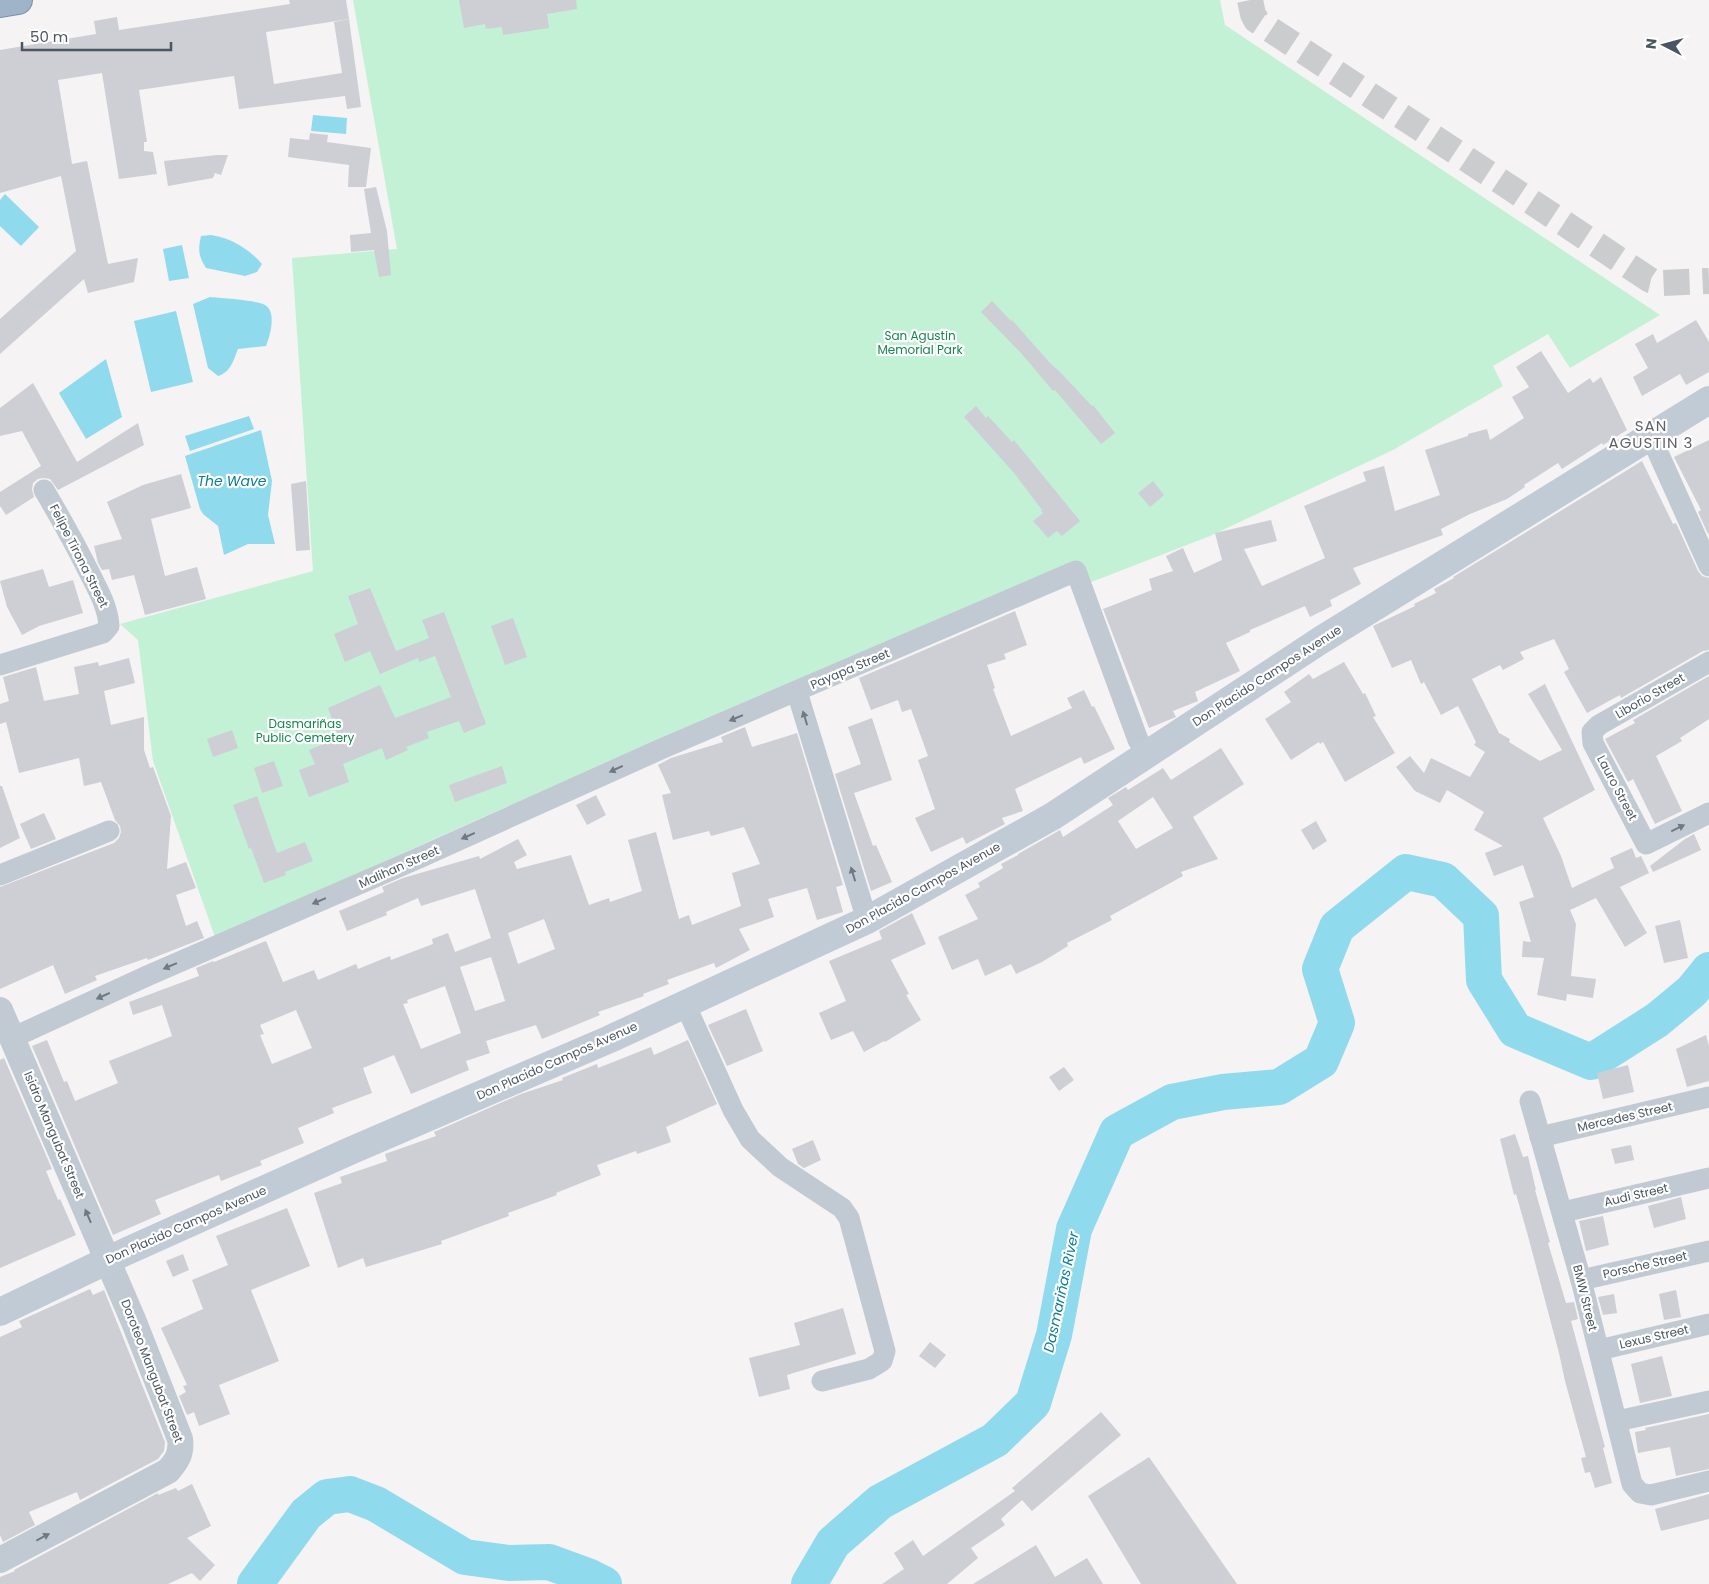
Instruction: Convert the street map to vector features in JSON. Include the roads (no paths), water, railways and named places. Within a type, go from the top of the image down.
[{"type":"highway","points":[[0,3],[18,0]]},
{"type":"main road","name":"Don Placido Campos Avenue","points":[[0,1312],[107,1260],[350,1151],[610,1039],[867,920],[1053,816],[1321,640],[1709,400]]},
{"type":"street","points":[[1651,437],[1709,566]]},
{"type":"street","name":"Felipe Tirona Street","points":[[0,665],[103,633],[109,626],[108,613],[99,592],[74,542],[44,490]]},
{"type":"street","name":"Payapa Street","points":[[867,920],[797,692],[1076,571],[1138,740],[1147,754]]},
{"type":"street","name":"Liborio Street","points":[[1592,732],[1599,725],[1709,662]]},
{"type":"street","name":"Malihan Street","points":[[6,1040],[147,976],[797,692]]},
{"type":"street","name":"Lauro Street","points":[[1592,732],[1593,743],[1646,844],[1709,813]]},
{"type":"street","points":[[0,875],[109,831]]},
{"type":"street","points":[[684,1004],[733,1110],[750,1139],[780,1168],[842,1208],[849,1218],[885,1351],[882,1361],[869,1369],[822,1381]]},
{"type":"street","name":"Isidro Mangubat Street","points":[[0,1010],[6,1040],[107,1260]]},
{"type":"street","name":"Mercedes Street","points":[[1540,1137],[1709,1097]]},
{"type":"street","name":"BMW Street","points":[[1530,1101],[1563,1212],[1632,1484],[1640,1493],[1651,1495],[1709,1481]]},
{"type":"street","name":"Audi Street","points":[[1563,1212],[1709,1178]]},
{"type":"street","name":"Porsche Street","points":[[1581,1280],[1709,1251]]},
{"type":"street","name":"Doroteo Mangubat Street","points":[[0,1560],[158,1477],[168,1471],[180,1454],[180,1439],[107,1260]]},
{"type":"street","name":"Lexus Street","points":[[1598,1350],[1709,1324]]},
{"type":"street","points":[[1617,1421],[1709,1401]]},
{"type":"water","points":[[313,115],[347,118],[346,134],[311,131]]},
{"type":"water","points":[[5,194],[39,227],[21,246],[0,226],[0,200]]},
{"type":"water","points":[[211,235],[239,245],[251,254],[262,264],[257,272],[245,276],[206,268],[200,256],[200,241],[201,236]]},
{"type":"water","points":[[182,245],[189,278],[169,281],[163,249]]},
{"type":"water","points":[[210,297],[261,303],[269,308],[272,318],[271,330],[266,346],[238,349],[229,369],[218,376],[208,368],[193,304]]},
{"type":"water","points":[[176,311],[193,382],[151,392],[134,321]]},
{"type":"water","points":[[106,359],[122,417],[86,439],[59,393]]},
{"type":"water","points":[[249,416],[254,429],[190,451],[185,436]]},
{"type":"water","name":"The Wave","points":[[261,430],[272,481],[268,515],[275,544],[248,544],[224,555],[218,526],[203,514],[200,509],[185,456]]},
{"type":"waterway","name":"Dasmariñas River","points":[[809,1584],[833,1543],[880,1502],[995,1440],[1033,1403],[1054,1335],[1074,1229],[1117,1132],[1172,1102],[1223,1092],[1279,1087],[1321,1061],[1337,1023],[1320,969],[1337,927],[1406,872],[1443,880],[1481,916],[1484,980],[1515,1030],[1591,1062],[1657,1020],[1692,991],[1709,970]]},
{"type":"waterway","name":"Dasmariñas River","points":[[255,1584],[306,1514],[327,1497],[350,1494],[376,1504],[465,1557],[509,1563],[549,1562],[604,1584]]},
{"type":"tunnel","points":[[1250,0],[1256,20],[1650,280],[1663,283],[1709,281]]},
{"type":"district","name":"SAN AGUSTIN 3","points":[[1651,434]]},
{"type":"park label","name":"San Agustin Memorial Park","points":[[920,343]]},
{"type":"park label","name":"Dasmariñas Public Cemetery","points":[[305,731]]}]
